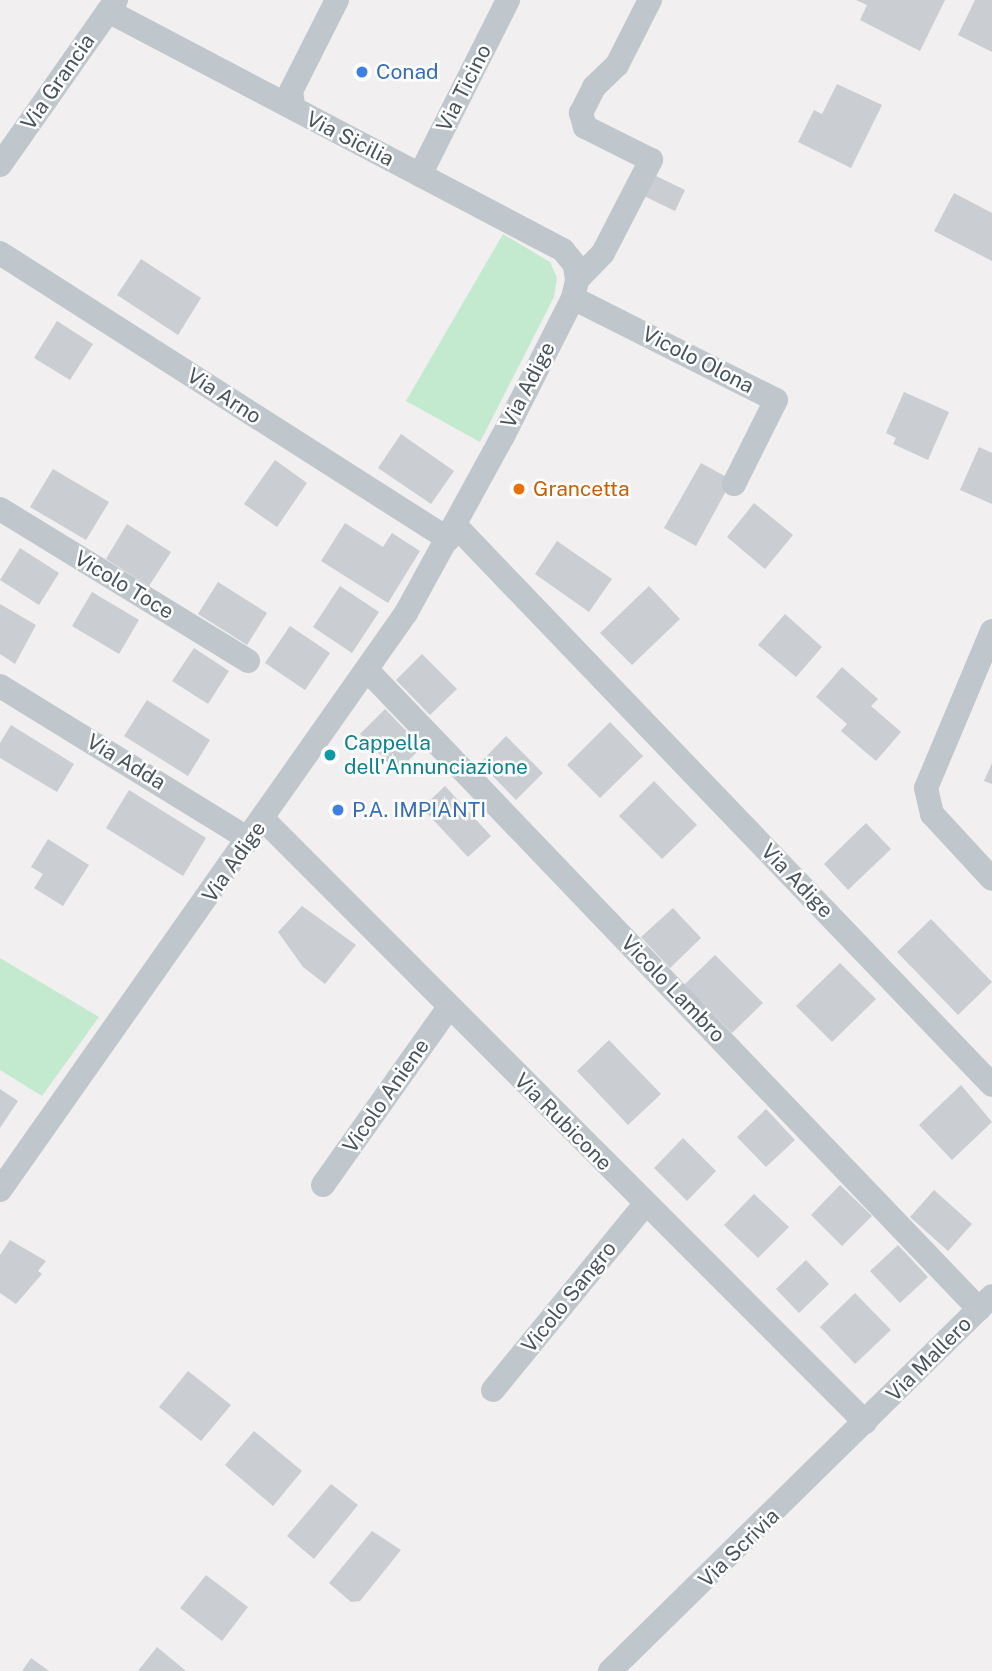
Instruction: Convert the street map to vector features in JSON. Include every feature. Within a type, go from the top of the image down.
[{"type":"street","points":[[293,105],[291,91],[337,0]]},
{"type":"street","name":"Via Ticino","points":[[420,175],[508,0]]},
{"type":"street","name":"Via Adige","points":[[2,1184],[250,840],[368,670],[452,533],[575,289],[603,253],[651,160],[585,127],[581,113],[594,87],[617,65],[650,0]]},
{"type":"street","name":"Via Sicilia","points":[[112,6],[293,105],[301,114],[563,250],[575,265],[575,289]]},
{"type":"street","name":"Via Grancia","points":[[3,153],[112,6]]},
{"type":"street","name":"Via Arno","points":[[0,253],[452,533]]},
{"type":"street","name":"Vicolo Olona","points":[[575,289],[776,400],[734,484]]},
{"type":"street","name":"Vicolo Toce","points":[[0,509],[248,660]]},
{"type":"street","name":"Via Adige","points":[[452,533],[992,1085]]},
{"type":"street","points":[[992,631],[926,788],[932,814],[992,879]]},
{"type":"street","name":"Vicolo Lambro","points":[[368,670],[986,1302]]},
{"type":"street","name":"Via Adda","points":[[0,686],[250,840]]},
{"type":"street","name":"Via Rubicone","points":[[264,820],[865,1422]]},
{"type":"street","name":"Vicolo Aniene","points":[[323,1185],[449,1007]]},
{"type":"street","name":"Vicolo Sangro","points":[[493,1390],[645,1204]]},
{"type":"street","name":"Via Mallero","points":[[865,1422],[986,1302]]},
{"type":"street","name":"Via Scrivia","points":[[610,1671],[865,1422]]},
{"type":"green space","points":[[503,234],[550,262],[557,278],[554,297],[480,442],[406,401]]},
{"type":"green space","points":[[0,958],[99,1017],[42,1096],[0,1070]]},
{"type":"building","points":[[856,0],[945,0],[920,51],[860,20],[867,5]]},
{"type":"building","points":[[975,0],[992,0],[992,52],[958,35]]},
{"type":"building","points":[[837,84],[882,105],[851,168],[798,142],[814,110],[822,114]]},
{"type":"building","points":[[652,174],[685,190],[675,211],[642,195]]},
{"type":"building","points":[[954,193],[992,213],[992,261],[934,231]]},
{"type":"building","points":[[141,259],[201,298],[178,335],[117,295]]},
{"type":"building","points":[[57,321],[93,344],[70,380],[34,358]]},
{"type":"building","points":[[904,392],[949,412],[928,460],[893,444],[896,438],[886,433]]},
{"type":"building","points":[[401,434],[454,471],[431,504],[378,468]]},
{"type":"building","points":[[979,447],[992,453],[992,504],[960,490]]},
{"type":"building","points":[[275,460],[307,483],[277,527],[244,504]]},
{"type":"building","points":[[701,463],[732,480],[696,546],[664,528]]},
{"type":"building","points":[[53,469],[109,502],[86,540],[30,507]]},
{"type":"building","points":[[754,503],[793,535],[765,569],[727,537]]},
{"type":"building","points":[[345,523],[383,547],[392,533],[420,551],[388,603],[321,561]]},
{"type":"building","points":[[127,524],[171,552],[149,586],[106,559]]},
{"type":"building","points":[[557,541],[612,579],[589,612],[535,574]]},
{"type":"building","points":[[20,548],[59,573],[39,605],[0,580]]},
{"type":"building","points":[[218,582],[267,613],[247,645],[198,614]]},
{"type":"building","points":[[340,586],[379,612],[352,653],[313,627]]},
{"type":"building","points":[[649,586],[680,619],[632,665],[600,633]]},
{"type":"building","points":[[92,592],[139,620],[119,654],[72,626]]},
{"type":"building","points":[[0,604],[36,625],[15,664],[0,654]]},
{"type":"building","points":[[785,614],[822,647],[796,677],[758,645]]},
{"type":"building","points":[[290,626],[330,653],[305,690],[265,663]]},
{"type":"building","points":[[194,648],[229,671],[208,704],[172,681]]},
{"type":"building","points":[[422,654],[457,689],[430,715],[396,680]]},
{"type":"building","points":[[842,667],[878,699],[871,706],[901,732],[876,761],[841,731],[847,724],[816,697]]},
{"type":"building","points":[[147,700],[210,740],[188,776],[124,736]]},
{"type":"building","points":[[385,709],[422,747],[397,772],[360,734]]},
{"type":"building","points":[[610,722],[643,756],[600,798],[567,765]]},
{"type":"building","points":[[11,725],[74,764],[57,792],[0,758],[0,743]]},
{"type":"building","points":[[506,736],[543,773],[516,800],[480,763]]},
{"type":"building","name":"Cappella dell'Annunciazione","points":[[327,749],[337,753],[334,761],[323,758]]},
{"type":"building","points":[[992,763],[992,784],[984,781]]},
{"type":"building","points":[[654,781],[697,825],[662,859],[619,816]]},
{"type":"building","points":[[445,786],[491,836],[468,857],[422,808]]},
{"type":"building","points":[[129,790],[206,838],[183,876],[106,828]]},
{"type":"building","points":[[866,823],[891,849],[848,890],[824,864]]},
{"type":"building","points":[[48,839],[89,865],[63,906],[34,888],[43,874],[31,867]]},
{"type":"building","points":[[302,906],[356,945],[325,984],[303,967],[278,932]]},
{"type":"building","points":[[673,908],[701,938],[670,968],[641,937]]},
{"type":"building","points":[[931,919],[992,982],[958,1015],[897,952]]},
{"type":"building","points":[[715,955],[763,1003],[732,1033],[684,985]]},
{"type":"building","points":[[840,963],[876,999],[832,1042],[796,1006]]},
{"type":"building","points":[[609,1040],[661,1094],[628,1125],[577,1071]]},
{"type":"building","points":[[961,1085],[992,1122],[952,1160],[919,1125]]},
{"type":"building","points":[[0,1089],[18,1101],[0,1128]]},
{"type":"building","points":[[766,1109],[795,1140],[766,1167],[737,1137]]},
{"type":"building","points":[[683,1138],[716,1171],[687,1201],[654,1168]]},
{"type":"building","points":[[840,1185],[872,1216],[842,1246],[811,1215]]},
{"type":"building","points":[[934,1190],[972,1224],[948,1251],[910,1217]]},
{"type":"building","points":[[754,1194],[789,1227],[758,1258],[724,1225]]},
{"type":"building","points":[[10,1240],[46,1261],[38,1271],[42,1274],[16,1304],[0,1293],[0,1255]]},
{"type":"building","points":[[898,1245],[928,1277],[900,1303],[870,1271]]},
{"type":"building","points":[[806,1260],[829,1284],[799,1313],[776,1289]]},
{"type":"building","points":[[855,1293],[891,1330],[855,1364],[820,1327]]},
{"type":"building","points":[[188,1371],[231,1405],[201,1441],[159,1407]]},
{"type":"building","points":[[254,1431],[302,1471],[273,1506],[225,1465]]},
{"type":"building","points":[[331,1484],[358,1505],[314,1559],[287,1536]]},
{"type":"building","points":[[372,1531],[401,1550],[360,1601],[351,1602],[329,1583]]},
{"type":"building","points":[[206,1575],[248,1607],[222,1641],[180,1608]]},
{"type":"building","points":[[157,1647],[186,1671],[138,1671]]},
{"type":"building","points":[[31,1658],[49,1671],[22,1671]]},
{"type":"place","name":"Conad","points":[[362,72]]},
{"type":"place","name":"Grancetta","points":[[519,489]]},
{"type":"place","name":"Cappella dell'Annunciazione","points":[[330,755]]},
{"type":"place","name":"P.A. IMPIANTI","points":[[338,810]]}]
